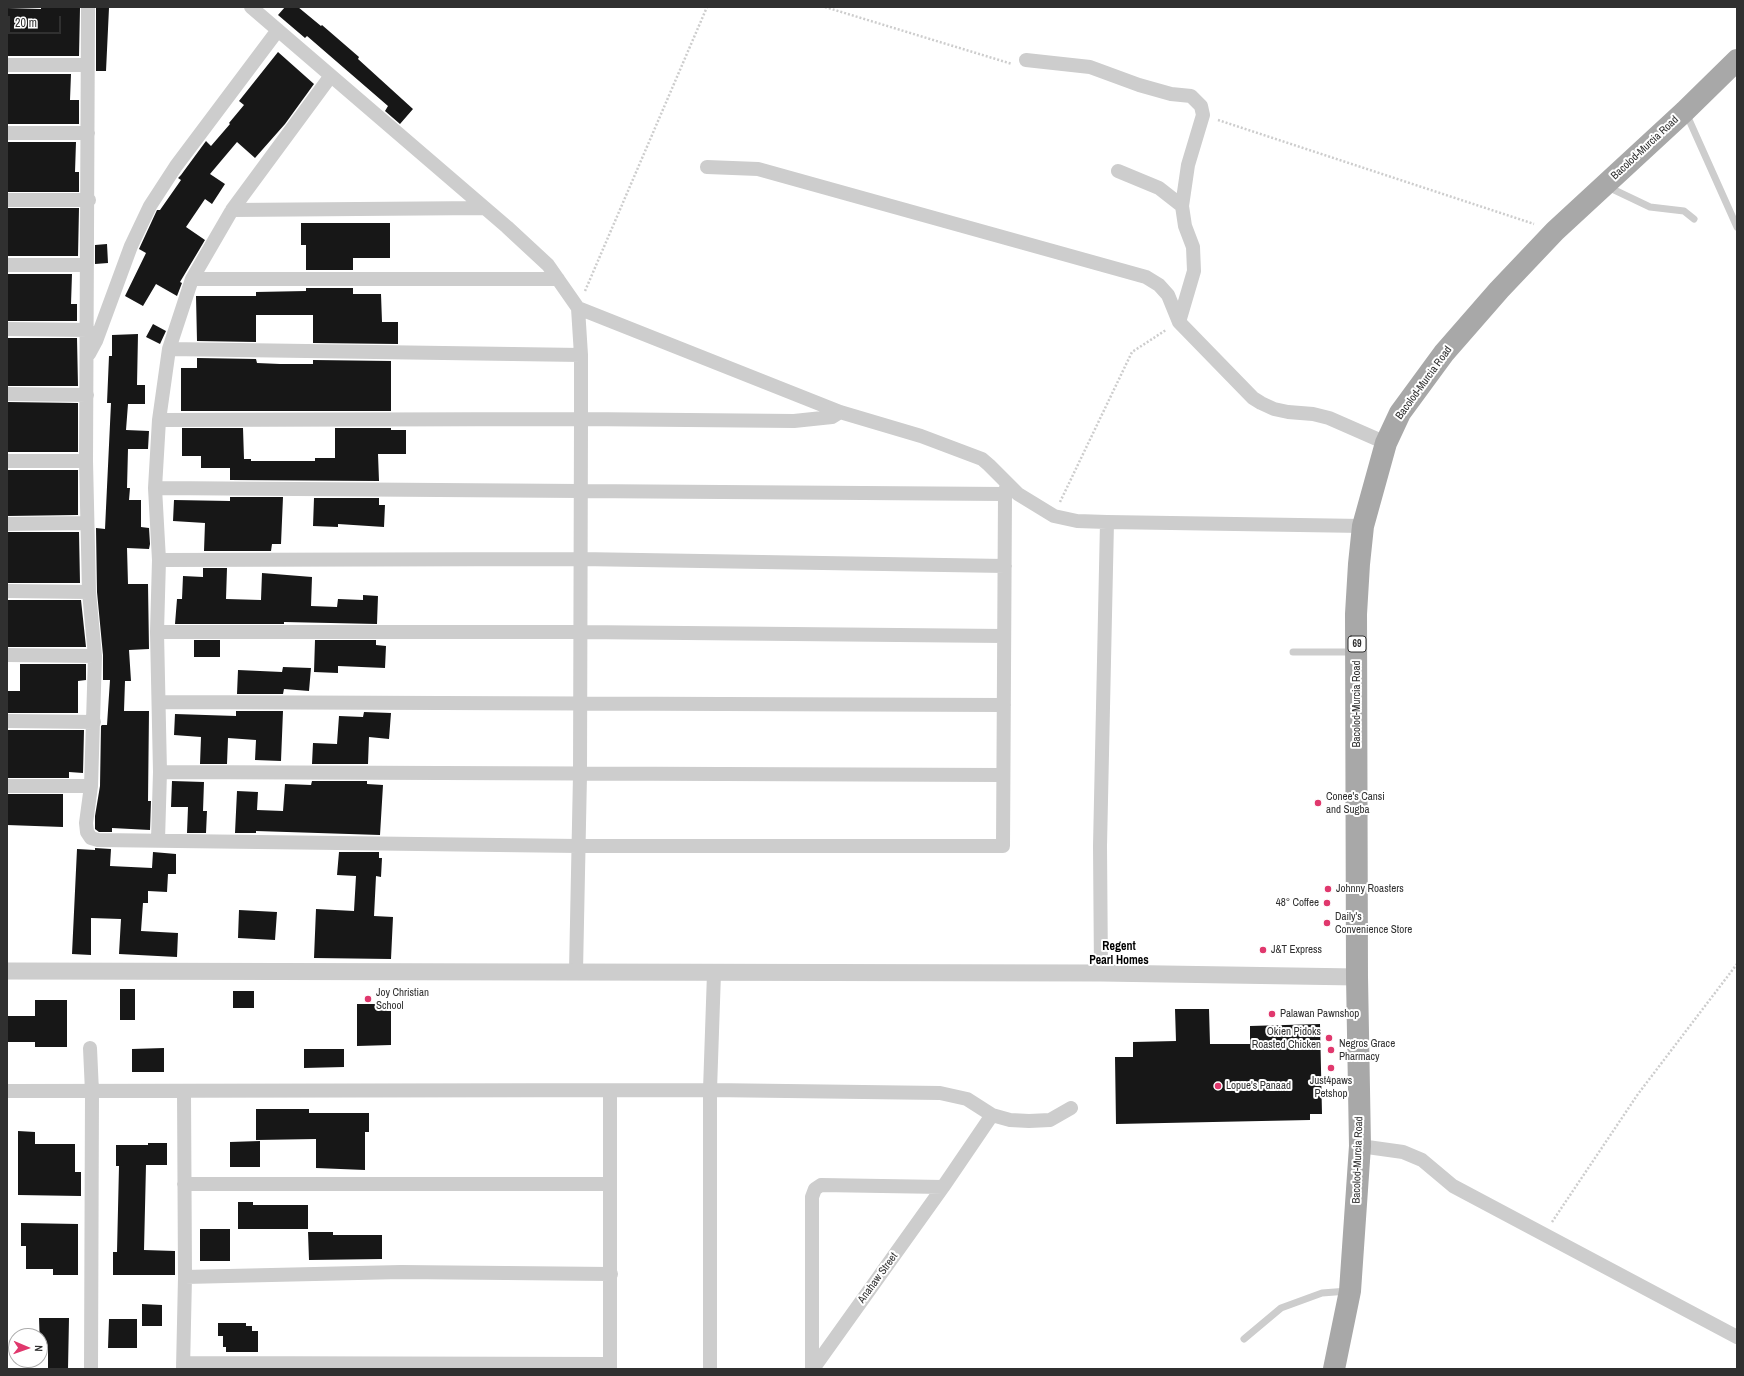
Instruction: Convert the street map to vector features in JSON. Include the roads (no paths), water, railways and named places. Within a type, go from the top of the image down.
[{"type":"main road","name":"Bacolod-Murcia Road","points":[[1334,1369],[1350,1291],[1360,1146],[1357,977],[1357,652],[1359,564],[1363,526],[1386,443],[1400,413],[1444,354],[1555,230],[1685,111],[1737,60]]},
{"type":"street","points":[[88,7],[87,65],[89,200],[87,265],[88,355],[86,461],[88,592],[95,656],[91,786],[86,823],[87,832],[91,838],[98,840],[578,846],[1003,846],[1006,489]]},
{"type":"street","points":[[251,7],[548,265],[578,308],[581,355],[581,492],[580,775],[576,971]]},
{"type":"street","points":[[88,355],[96,341],[131,246],[150,206],[176,166],[278,30]]},
{"type":"street","points":[[1026,60],[1090,67],[1139,85],[1171,94],[1191,96],[1200,106],[1203,115],[1188,165],[1182,206],[1186,226],[1193,247],[1194,271],[1179,322]]},
{"type":"street","points":[[7,65],[87,65]]},
{"type":"street","points":[[158,840],[160,702],[157,632],[158,560],[155,488],[159,420],[169,349],[192,279],[232,210],[330,77]]},
{"type":"street","points":[[7,133],[88,133]]},
{"type":"street","points":[[707,167],[758,169],[1146,277],[1159,285],[1168,295],[1179,322],[1253,398],[1274,409],[1313,414],[1329,418],[1386,443]]},
{"type":"street","points":[[1118,171],[1159,188],[1182,206]]},
{"type":"street","points":[[7,200],[89,200]]},
{"type":"street","points":[[232,210],[484,208]]},
{"type":"street","points":[[7,264],[87,265]]},
{"type":"street","points":[[192,279],[558,279]]},
{"type":"street","points":[[578,308],[840,412],[921,436],[982,459],[1006,489],[1054,516],[1077,521],[1107,522],[1363,526]]},
{"type":"street","points":[[7,330],[88,330]]},
{"type":"street","points":[[169,349],[581,355]]},
{"type":"street","points":[[7,394],[87,395]]},
{"type":"street","points":[[159,420],[581,419],[794,421],[832,417],[840,412]]},
{"type":"street","points":[[7,461],[86,461]]},
{"type":"street","points":[[155,488],[581,492],[1006,489]]},
{"type":"street","points":[[1101,973],[1101,838],[1107,522]]},
{"type":"street","points":[[7,524],[87,523]]},
{"type":"street","points":[[158,560],[580,559],[1005,566]]},
{"type":"street","points":[[7,591],[88,592]]},
{"type":"street","points":[[157,632],[580,632],[1004,636]]},
{"type":"street","points":[[7,655],[95,656]]},
{"type":"street","points":[[160,702],[1004,705]]},
{"type":"street","points":[[7,720],[94,722]]},
{"type":"street","points":[[160,772],[580,775],[1003,775]]},
{"type":"street","points":[[7,786],[91,786]]},
{"type":"street","points":[[7,971],[1101,973],[1357,977]]},
{"type":"street","points":[[710,1369],[710,1090],[714,973]]},
{"type":"street","points":[[90,1048],[92,1092],[91,1369]]},
{"type":"street","points":[[7,1091],[184,1092],[710,1090],[940,1093],[967,1099],[992,1114],[1010,1120],[1050,1120],[1071,1108]]},
{"type":"street","points":[[184,1092],[185,1277],[183,1366],[610,1366],[610,1091]]},
{"type":"street","name":"Anahaw Street","points":[[813,1369],[943,1187],[992,1114]]},
{"type":"street","points":[[1360,1146],[1403,1152],[1422,1160],[1453,1186],[1737,1337]]},
{"type":"street","points":[[184,1184],[610,1184]]},
{"type":"street","points":[[813,1369],[812,1197],[814,1189],[821,1186],[943,1187]]},
{"type":"street","points":[[185,1277],[401,1272],[611,1274]]},
{"type":"lane","points":[[1685,111],[1737,227]]},
{"type":"lane","points":[[1604,185],[1650,207],[1684,211],[1694,219]]},
{"type":"lane","points":[[1293,652],[1357,652]]},
{"type":"lane","points":[[1244,1339],[1281,1308],[1322,1293],[1350,1291]]},
{"type":"place","name":"Conee's Cansi and Sugba","points":[[1318,803]]},
{"type":"place","name":"Johnny Roasters","points":[[1328,889]]},
{"type":"place","name":"48° Coffee","points":[[1327,903]]},
{"type":"place","name":"Daily's Convenience Store","points":[[1327,923]]},
{"type":"place","name":"J&T Express","points":[[1263,950]]},
{"type":"place","name":"Joy Christian School","points":[[368,999]]},
{"type":"place","name":"Palawan Pawnshop","points":[[1272,1014]]},
{"type":"place","name":"Okien Pidoks Roasted Chicken","points":[[1329,1038]]},
{"type":"place","name":"Negros Grace Pharmacy","points":[[1331,1050]]},
{"type":"place","name":"Just4paws Petshop","points":[[1331,1068]]},
{"type":"place","name":"Lopue's Panaad","points":[[1218,1086]]},
{"type":"district","name":"Regent Pearl Homes","points":[[1119,954]]}]
